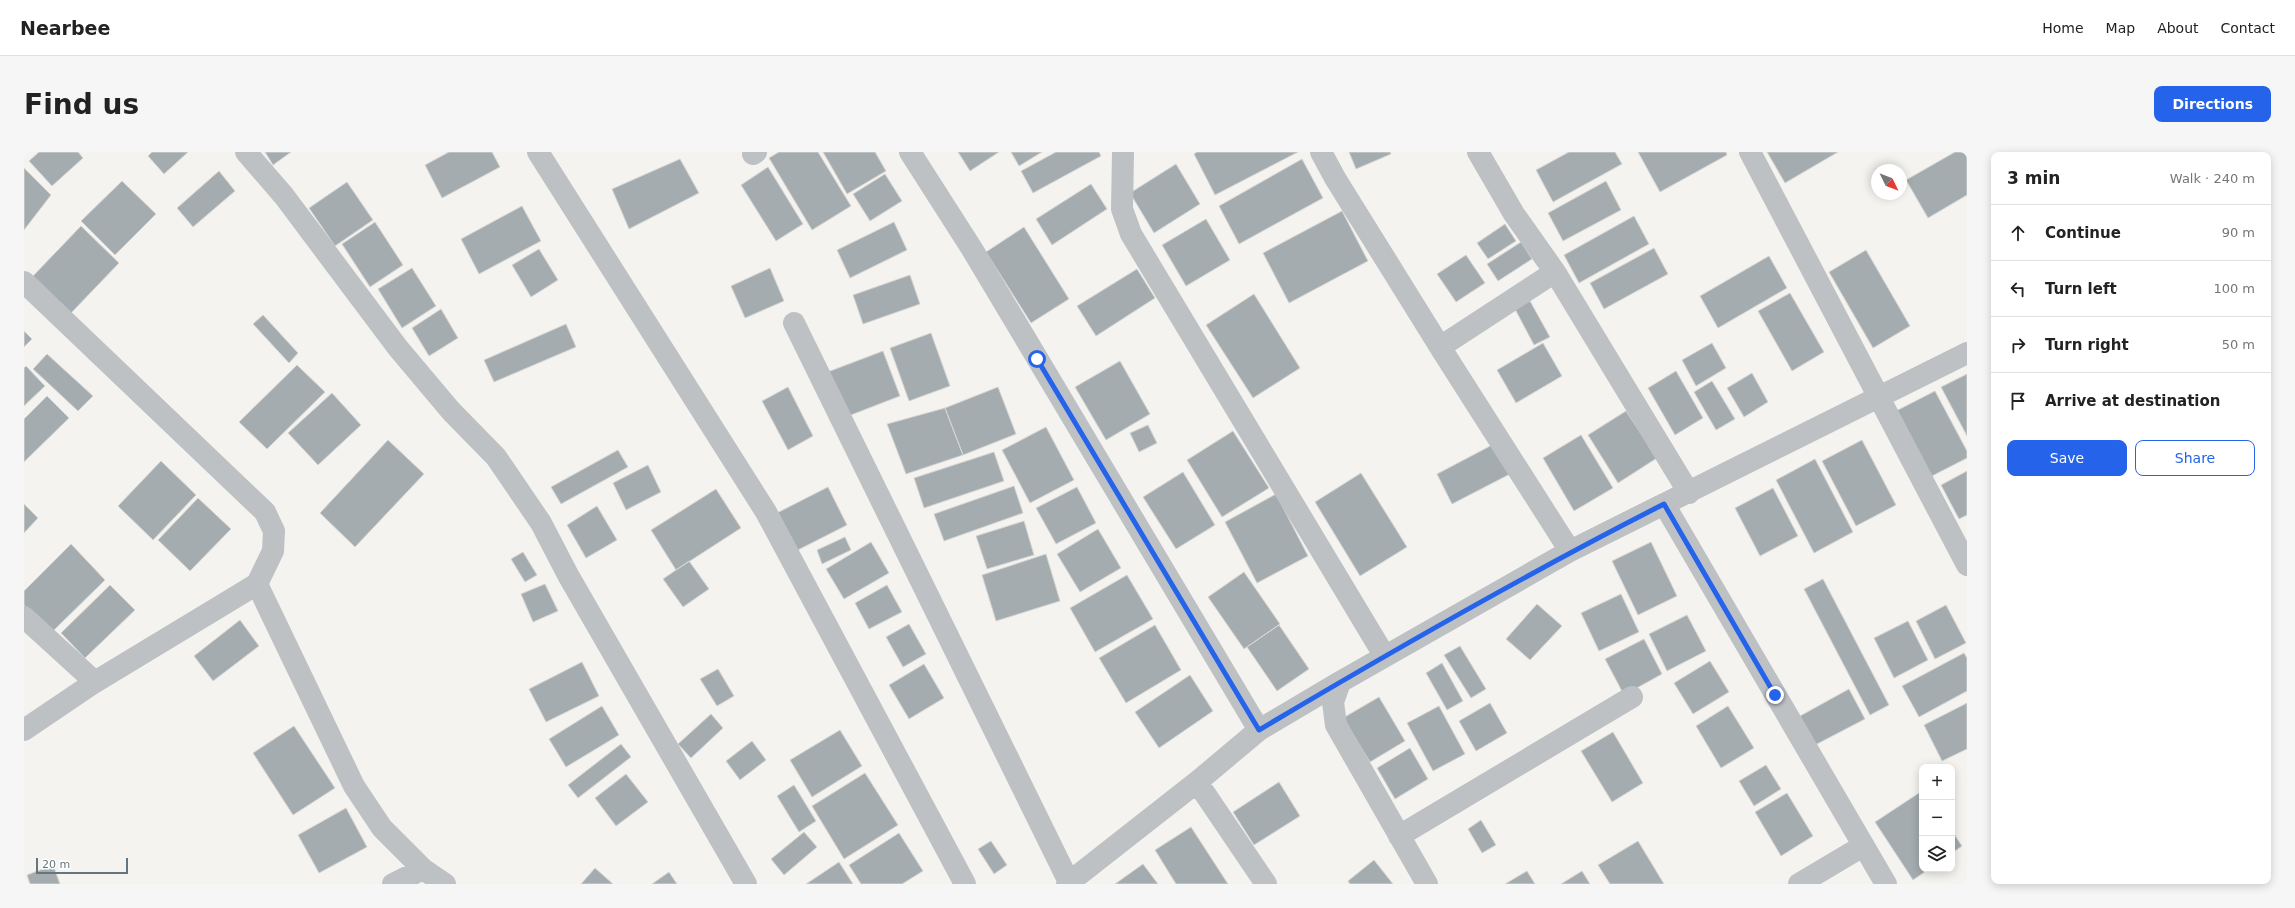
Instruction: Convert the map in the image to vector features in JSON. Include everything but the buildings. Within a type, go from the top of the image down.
[{"type":"street","points":[[246,152],[284,196],[398,348],[451,411],[496,457],[541,523],[572,582],[746,884]]},
{"type":"street","points":[[538,152],[766,512],[965,884]]},
{"type":"street","points":[[910,152],[972,249],[1259,730]]},
{"type":"street","points":[[1123,152],[1122,209],[1131,234],[1384,655]]},
{"type":"street","points":[[1321,152],[1335,178],[1440,347],[1570,552]]},
{"type":"street","points":[[1478,152],[1514,214],[1555,272],[1689,493]]},
{"type":"street","points":[[1750,152],[1967,565]]},
{"type":"street","points":[[1440,347],[1555,272]]},
{"type":"street","points":[[24,282],[265,512],[274,530],[273,551],[257,584],[94,682],[24,730]]},
{"type":"street","points":[[794,323],[1068,883],[1197,782],[1259,730],[1384,655],[1570,552],[1967,352]]},
{"type":"street","points":[[1664,504],[1886,884]]},
{"type":"street","points":[[257,584],[354,786],[382,828],[423,869],[444,884]]},
{"type":"street","points":[[24,617],[94,682]]},
{"type":"street","points":[[1340,682],[1333,702],[1336,725],[1427,884]]},
{"type":"street","points":[[1399,836],[1632,697]]},
{"type":"street","points":[[1197,782],[1266,884]]},
{"type":"street","points":[[1799,884],[1863,846]]},
{"type":"street","points":[[393,884],[423,869]]},
{"type":"route","points":[[1037,359],[1259,730],[1384,655],[1570,552],[1664,504],[1775,695]]}]
